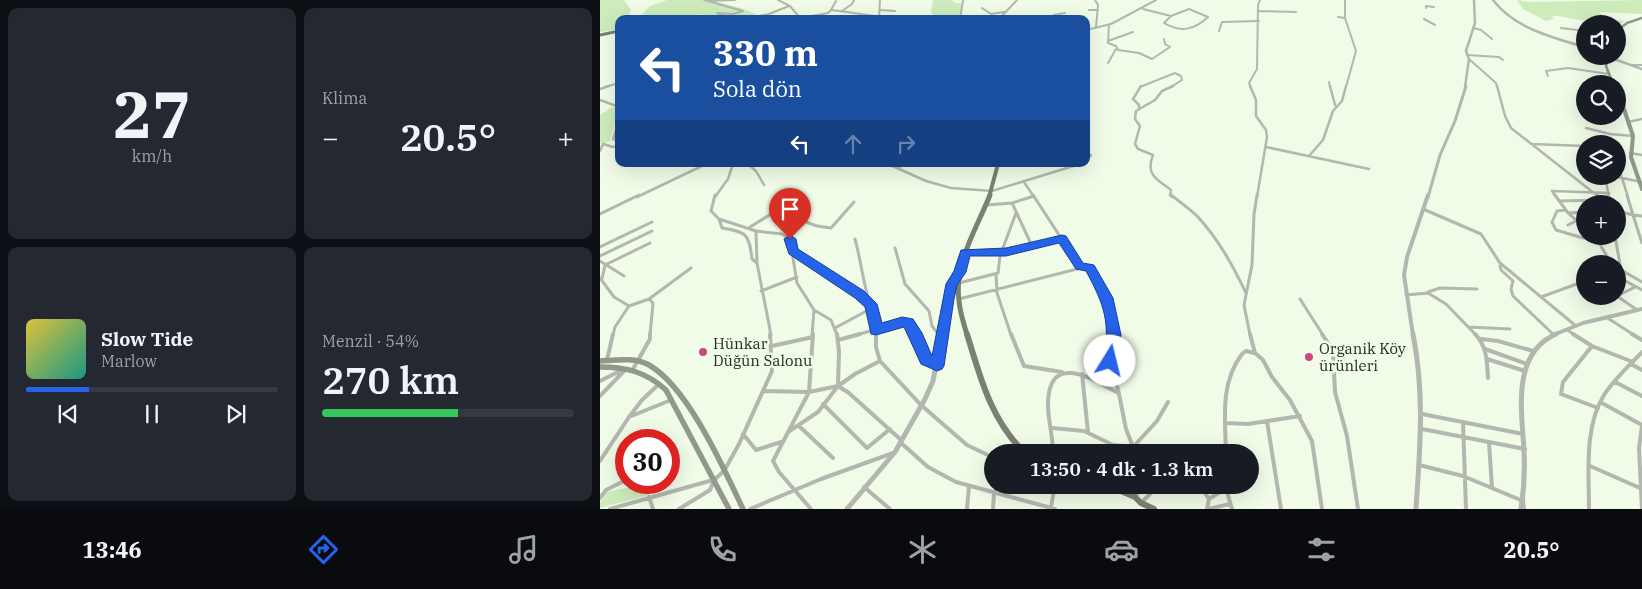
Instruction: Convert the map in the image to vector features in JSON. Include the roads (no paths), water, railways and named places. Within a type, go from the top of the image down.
[{"type":"main road","points":[[1626,24],[1642,17]]},
{"type":"main road","points":[[600,34],[615,32]]},
{"type":"main road","points":[[1606,65],[1609,74]]},
{"type":"main road","points":[[1626,117],[1633,136],[1630,153],[1642,189]]},
{"type":"main road","points":[[997,167],[992,191],[966,252],[960,272],[958,299],[973,356],[995,413],[1014,444]]},
{"type":"main road","points":[[600,361],[638,361],[658,371],[674,386],[724,470],[743,509]]},
{"type":"main road","points":[[600,367],[630,368],[666,390],[729,509]]},
{"type":"main road","points":[[1128,494],[1154,509]]},
{"type":"street","points":[[705,0],[735,0]]},
{"type":"street","points":[[705,0],[734,10],[743,11],[733,14],[717,13],[721,15]]},
{"type":"street","points":[[778,0],[789,6],[797,15]]},
{"type":"street","points":[[841,11],[852,4],[854,0]]},
{"type":"street","points":[[879,15],[880,0]]},
{"type":"street","points":[[961,15],[963,0]]},
{"type":"street","points":[[1002,15],[1016,0]]},
{"type":"street","points":[[1095,0],[1098,10],[1096,26]]},
{"type":"street","points":[[1090,28],[1109,24],[1143,9],[1156,0]]},
{"type":"street","points":[[1255,353],[1244,305],[1252,265],[1254,214],[1266,147],[1266,130],[1258,121],[1256,100],[1250,83],[1257,69],[1258,11],[1260,0]]},
{"type":"street","points":[[1309,156],[1326,135],[1331,112],[1342,101],[1356,51],[1345,18],[1345,0]]},
{"type":"street","points":[[1416,509],[1422,414],[1418,360],[1404,274],[1407,257],[1436,174],[1440,155],[1467,82],[1468,43],[1473,28],[1474,0]]},
{"type":"street","points":[[1492,0],[1499,8],[1539,34],[1576,44]]},
{"type":"street","points":[[819,15],[828,13],[836,1]]},
{"type":"street","points":[[764,15],[789,6]]},
{"type":"street","points":[[1426,6],[1434,7]]},
{"type":"street","points":[[826,8],[868,15]]},
{"type":"street","points":[[982,8],[991,14],[1005,12]]},
{"type":"street","points":[[1143,9],[1171,16],[1189,9],[1208,17],[1192,30],[1176,30],[1164,23],[1171,16]]},
{"type":"street","points":[[880,10],[895,11]]},
{"type":"street","points":[[1089,10],[1098,10]]},
{"type":"street","points":[[1055,11],[1054,15],[1065,13]]},
{"type":"street","points":[[1258,11],[1296,12]]},
{"type":"street","points":[[1277,12],[1280,17]]},
{"type":"street","points":[[1338,17],[1345,18]]},
{"type":"street","points":[[1424,19],[1435,25]]},
{"type":"street","points":[[1219,31],[1222,22],[1259,21]]},
{"type":"street","points":[[1109,24],[1108,44],[1116,46],[1116,49],[1138,53],[1152,59],[1170,47],[1165,44],[1164,39]]},
{"type":"street","points":[[1473,28],[1481,30],[1492,39]]},
{"type":"street","points":[[1561,28],[1576,30]]},
{"type":"street","points":[[1108,41],[1133,32]]},
{"type":"street","points":[[1108,63],[1116,49]]},
{"type":"street","points":[[1468,57],[1499,57],[1503,60]]},
{"type":"street","points":[[1468,57],[1496,83],[1505,116],[1511,128],[1597,195]]},
{"type":"street","points":[[1626,63],[1642,67]]},
{"type":"street","points":[[1548,76],[1546,71],[1563,68],[1609,74]]},
{"type":"street","points":[[1139,109],[1139,105],[1133,99],[1141,86],[1152,84],[1175,73],[1180,76],[1182,80],[1179,83],[1162,91],[1160,96],[1139,109],[1134,115],[1140,126],[1135,144],[1138,149],[1153,154],[1150,162],[1152,174],[1171,190],[1170,195],[1181,206],[1197,216],[1211,233],[1230,260],[1246,294]]},
{"type":"street","points":[[1329,82],[1335,106]]},
{"type":"street","points":[[600,89],[615,84]]},
{"type":"street","points":[[600,100],[615,106]]},
{"type":"street","points":[[1628,122],[1642,119]]},
{"type":"street","points":[[1586,128],[1610,134],[1633,136]]},
{"type":"street","points":[[615,133],[613,139],[615,141]]},
{"type":"street","points":[[600,151],[602,144],[615,146]]},
{"type":"street","points":[[1531,144],[1576,146]]},
{"type":"street","points":[[1266,147],[1369,168]]},
{"type":"street","points":[[1630,153],[1642,155]]},
{"type":"street","points":[[600,214],[700,167]]},
{"type":"street","points":[[731,167],[728,179],[711,201],[711,211],[719,219],[722,228],[741,231],[749,237],[752,259],[757,263]]},
{"type":"street","points":[[751,167],[764,185]]},
{"type":"street","points":[[898,168],[926,181],[951,188],[992,191],[1071,167]]},
{"type":"street","points":[[1626,179],[1641,182]]},
{"type":"street","points":[[1024,182],[1078,264],[1082,267]]},
{"type":"street","points":[[1568,225],[1576,221],[1552,191],[1609,194],[1607,185]]},
{"type":"street","points":[[1624,185],[1642,242]]},
{"type":"street","points":[[986,206],[1012,203],[1034,196]]},
{"type":"street","points":[[1559,201],[1576,201]]},
{"type":"street","points":[[750,227],[776,211],[800,221],[810,222],[817,227],[831,228],[854,202]]},
{"type":"street","points":[[1012,203],[1032,246]]},
{"type":"street","points":[[1423,209],[1482,234],[1501,270],[1513,281],[1511,289],[1513,296],[1554,335]]},
{"type":"street","points":[[1576,212],[1557,211],[1552,222],[1556,230],[1576,235]]},
{"type":"street","points":[[1016,212],[1000,252],[998,273],[996,274],[996,291],[1008,322],[1015,351],[1024,366],[1082,374],[1093,378],[1119,394]]},
{"type":"street","points":[[1626,213],[1642,216]]},
{"type":"street","points":[[719,219],[750,227],[756,231],[773,232],[787,236],[793,251],[797,283],[814,310],[831,320],[835,328],[838,340],[838,386]]},
{"type":"street","points":[[600,247],[652,222]]},
{"type":"street","points":[[600,256],[652,231]]},
{"type":"street","points":[[679,509],[710,490],[714,480],[724,470],[744,434],[772,371],[772,346],[767,309],[761,291],[757,263],[756,231]]},
{"type":"street","points":[[855,238],[863,270],[864,285],[876,330],[880,361],[921,405],[967,445],[984,453]]},
{"type":"street","points":[[966,252],[1000,252],[1062,238]]},
{"type":"street","points":[[629,306],[614,297],[601,278],[605,265],[650,243]]},
{"type":"street","points":[[895,248],[905,284],[929,311],[932,326],[942,339]]},
{"type":"street","points":[[793,251],[860,294],[871,306]]},
{"type":"street","points":[[600,261],[624,276]]},
{"type":"street","points":[[1500,266],[1510,271],[1576,326]]},
{"type":"street","points":[[958,299],[996,291],[1082,267],[1090,268],[1107,298],[1114,335],[1110,361],[1111,374],[1119,394],[1126,428],[1132,444]]},
{"type":"street","points":[[607,360],[615,327],[629,306],[649,299],[691,268]]},
{"type":"street","points":[[847,509],[894,452],[933,383],[952,284],[960,272]]},
{"type":"street","points":[[1626,272],[1642,282]]},
{"type":"street","points":[[959,283],[996,274]]},
{"type":"street","points":[[761,291],[797,277]]},
{"type":"street","points":[[1626,280],[1642,290]]},
{"type":"street","points":[[1541,297],[1576,284]]},
{"type":"street","points":[[1626,291],[1635,286]]},
{"type":"street","points":[[1406,295],[1428,293],[1440,288],[1478,289]]},
{"type":"street","points":[[1428,293],[1446,304],[1480,339],[1485,349],[1488,378]]},
{"type":"street","points":[[600,396],[638,361],[650,339],[653,303],[649,299]]},
{"type":"street","points":[[1300,299],[1333,352],[1335,392],[1347,436],[1358,509]]},
{"type":"street","points":[[1626,301],[1640,310]]},
{"type":"street","points":[[835,328],[871,306]]},
{"type":"street","points":[[811,509],[779,472],[773,461],[809,392],[814,310]]},
{"type":"street","points":[[1523,509],[1525,450],[1522,400],[1526,371],[1533,351],[1545,340],[1576,326],[1605,317],[1640,310]]},
{"type":"street","points":[[1605,317],[1642,340]]},
{"type":"street","points":[[838,340],[902,322],[908,323],[915,333],[926,360],[937,366]]},
{"type":"street","points":[[1468,327],[1510,329]]},
{"type":"street","points":[[1567,330],[1592,346],[1632,363],[1642,370]]},
{"type":"street","points":[[772,346],[813,337]]},
{"type":"street","points":[[1480,339],[1498,341],[1533,351]]},
{"type":"street","points":[[1592,346],[1563,382],[1561,394],[1599,405],[1642,425],[1640,436],[1642,509]]},
{"type":"street","points":[[1485,349],[1528,364]]},
{"type":"street","points":[[1226,444],[1225,400],[1230,377],[1241,353],[1246,350],[1255,353],[1262,360],[1300,416],[1312,441],[1322,509]]},
{"type":"street","points":[[1589,509],[1592,434],[1599,405],[1615,382],[1642,352]]},
{"type":"street","points":[[1487,359],[1526,371]]},
{"type":"street","points":[[788,433],[818,412],[838,386],[855,374],[880,361]]},
{"type":"street","points":[[600,381],[630,368]]},
{"type":"street","points":[[1053,444],[1048,406],[1050,386],[1053,380],[1062,372]]},
{"type":"street","points":[[1082,374],[1088,432]]},
{"type":"street","points":[[1615,382],[1642,396]]},
{"type":"street","points":[[600,461],[642,400],[659,384]]},
{"type":"street","points":[[764,391],[809,392],[838,386],[850,393],[928,466],[969,486],[984,489]]},
{"type":"street","points":[[629,417],[671,400]]},
{"type":"street","points":[[1136,444],[1157,421],[1168,402]]},
{"type":"street","points":[[823,404],[867,448],[890,429]]},
{"type":"street","points":[[1422,414],[1524,434]]},
{"type":"street","points":[[1226,423],[1248,424],[1300,416]]},
{"type":"street","points":[[1267,421],[1281,509]]},
{"type":"street","points":[[1463,422],[1463,476],[1466,509]]},
{"type":"street","points":[[800,426],[833,458]]},
{"type":"street","points":[[1052,428],[1088,432],[1108,444]]},
{"type":"street","points":[[1422,428],[1525,450]]},
{"type":"street","points":[[744,434],[756,450],[782,441]]},
{"type":"street","points":[[1489,442],[1492,488]]},
{"type":"street","points":[[750,509],[795,489],[894,452]]},
{"type":"street","points":[[1418,465],[1463,476],[1522,501]]},
{"type":"street","points":[[1590,466],[1640,488]]},
{"type":"street","points":[[612,509],[621,504],[714,480]]},
{"type":"street","points":[[600,498],[606,490],[615,486]]},
{"type":"street","points":[[967,509],[969,486]]},
{"type":"street","points":[[864,487],[890,509]]},
{"type":"street","points":[[993,509],[994,494]]},
{"type":"street","points":[[998,494],[1053,508],[1054,494]]},
{"type":"street","points":[[1141,503],[1150,494]]},
{"type":"street","points":[[1206,494],[1208,509],[1231,506],[1227,494]]},
{"type":"street","points":[[1208,499],[1215,494]]},
{"type":"street","points":[[649,497],[653,509]]},
{"type":"place","name":"Hünkar Düğün Salonu","points":[[703,352]]},
{"type":"place","name":"Organik Köy ürünleri","points":[[1309,357]]}]
